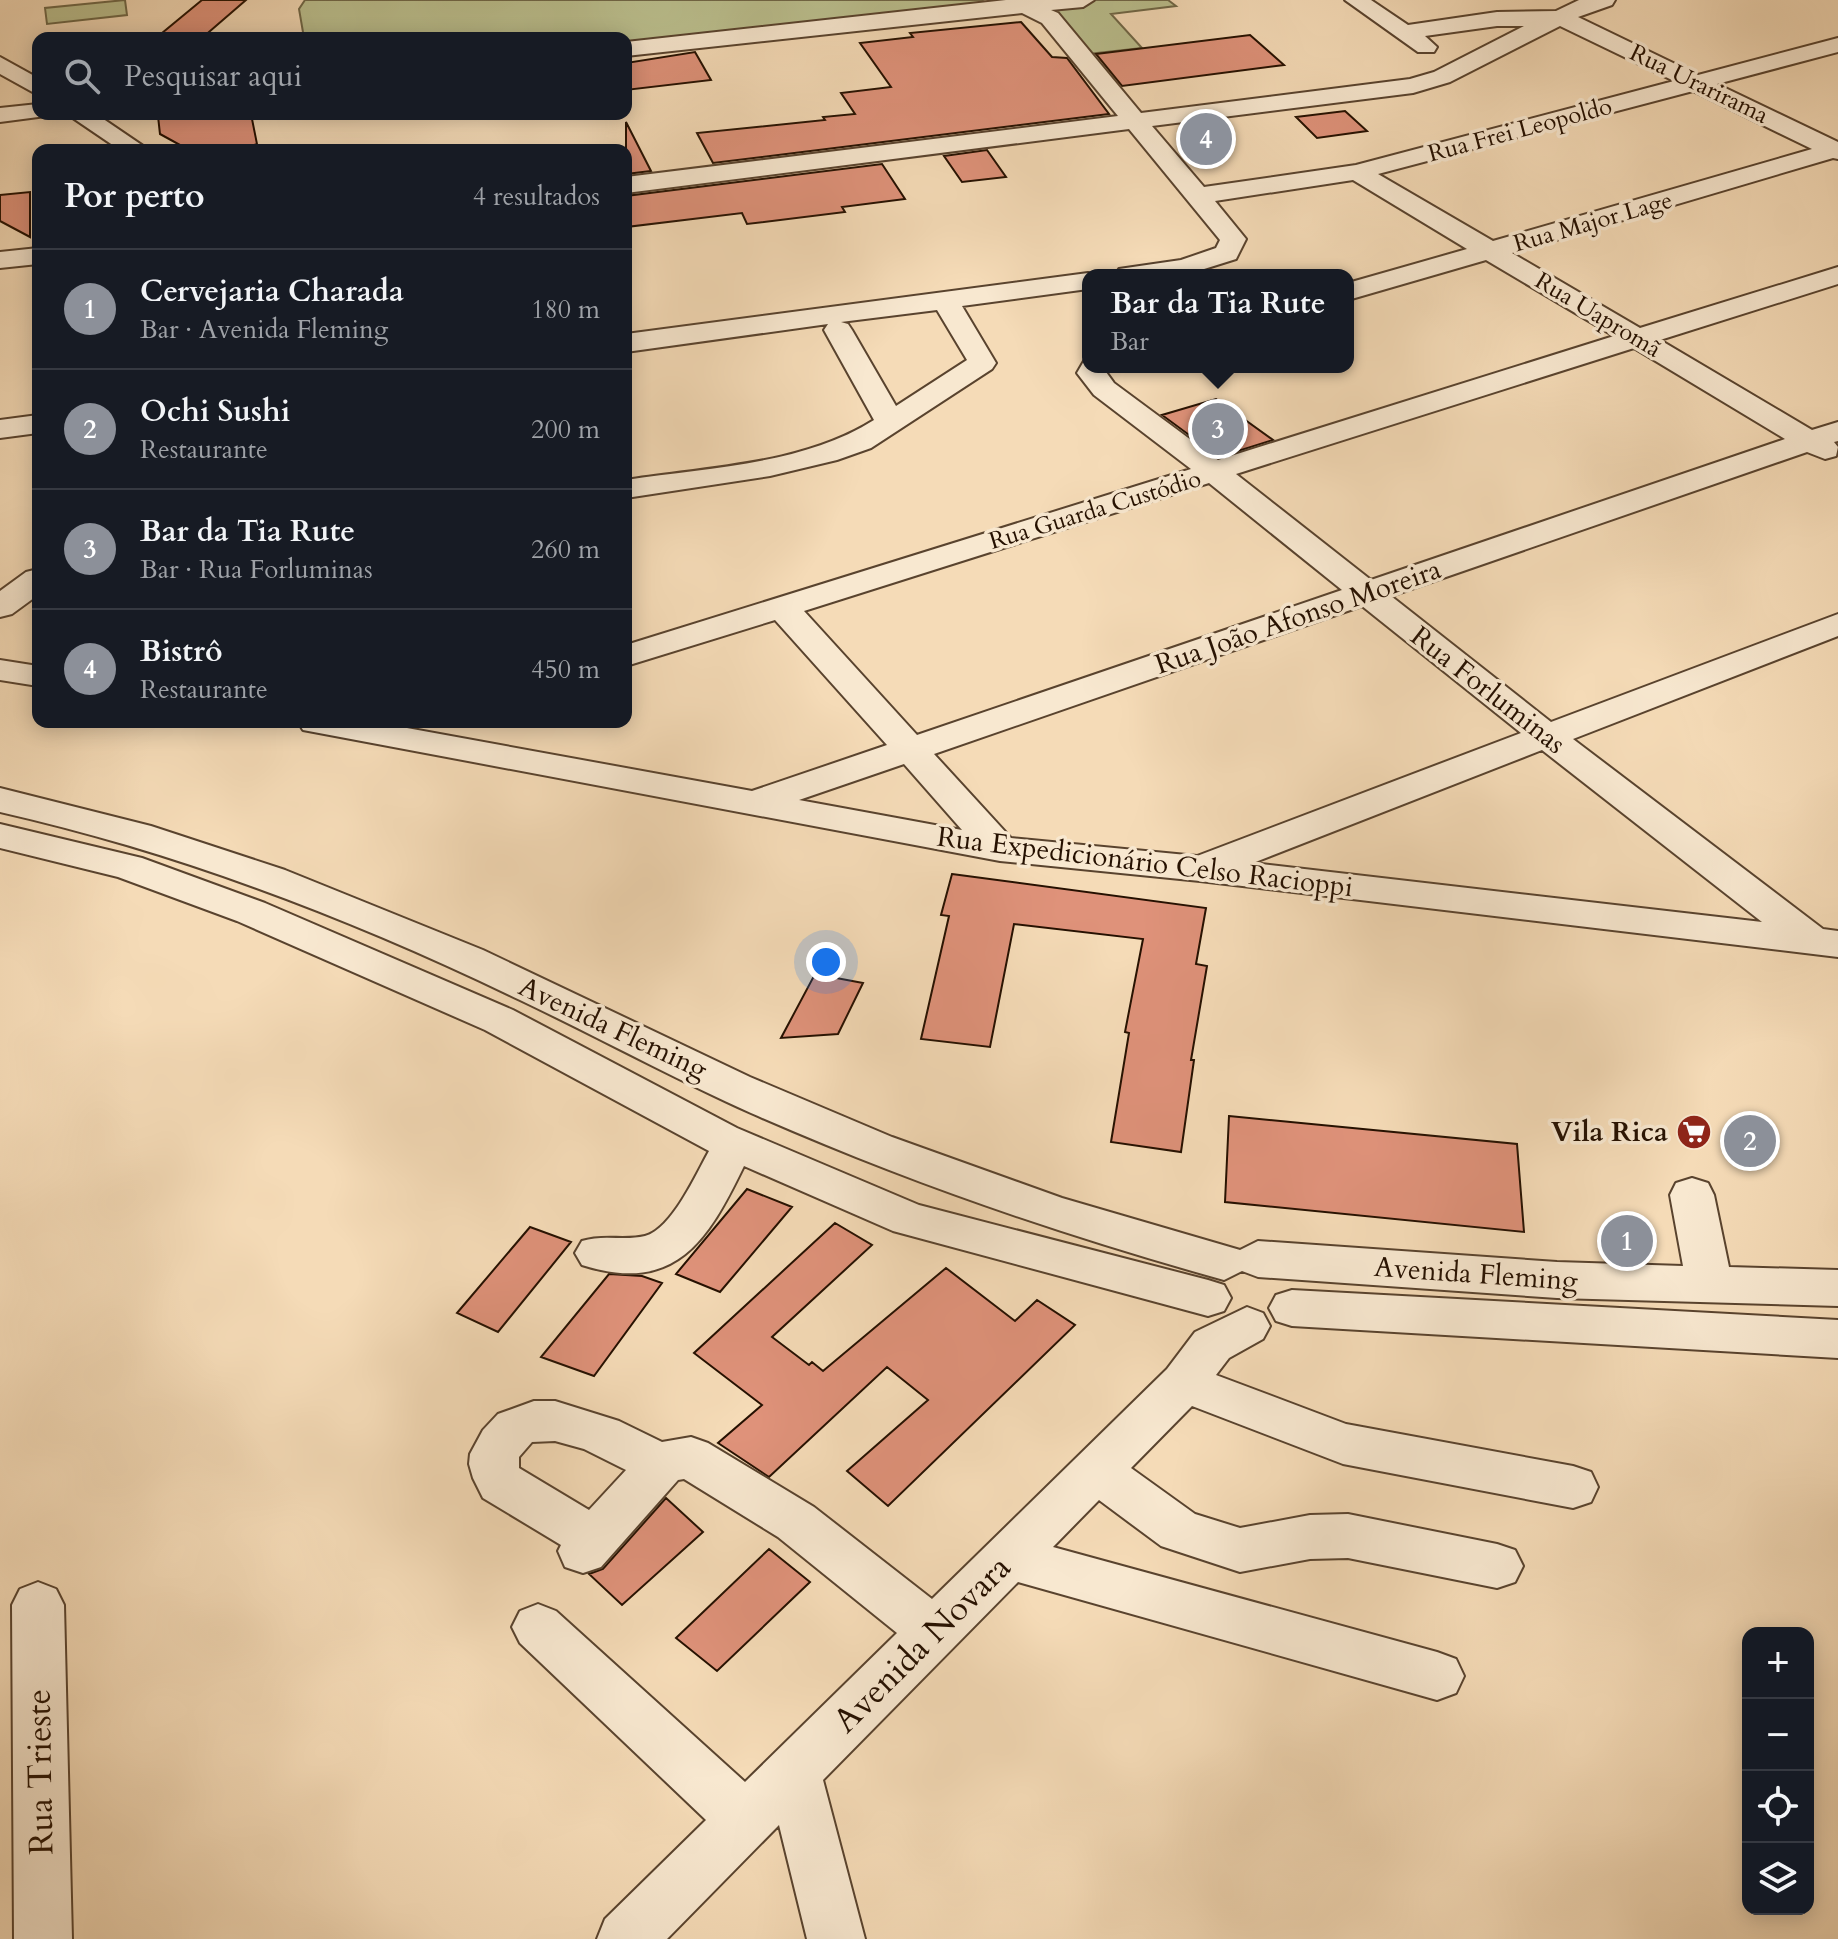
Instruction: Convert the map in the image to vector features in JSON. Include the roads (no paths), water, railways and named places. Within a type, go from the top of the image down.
[{"type":"street","points":[[632,48],[1020,3],[1083,0]]},
{"type":"street","points":[[1356,0],[1428,48],[1484,36],[1505,28],[1508,21],[1560,17]]},
{"type":"street","points":[[632,184],[1413,86],[1442,77],[1560,17],[1604,0]]},
{"type":"street","points":[[1020,3],[1050,18],[1233,239],[1227,253],[1171,269]]},
{"type":"street","name":"Rua Urarirama","points":[[1560,17],[1837,150]]},
{"type":"street","name":"Rua Frei Leopoldo","points":[[1197,196],[1357,172],[1838,45]]},
{"type":"street","points":[[0,64],[32,84]]},
{"type":"street","points":[[0,115],[32,112]]},
{"type":"street","points":[[89,120],[127,144]]},
{"type":"street","name":"Rua Major Lage","points":[[1354,290],[1837,150]]},
{"type":"street","name":"Rua Uapromã","points":[[1357,172],[1637,338],[1824,436],[1838,458]]},
{"type":"street","points":[[0,260],[32,257]]},
{"type":"street","name":"Rua Guarda Custódio","points":[[632,654],[1838,275]]},
{"type":"street","points":[[632,342],[949,308],[1082,282]]},
{"type":"street","points":[[632,488],[770,467],[826,454],[860,442],[982,363],[949,308]]},
{"type":"street","points":[[838,330],[891,423]]},
{"type":"street","name":"Rua Forluminas","points":[[1095,373],[1104,389],[1216,473],[1545,735],[1826,943]]},
{"type":"street","points":[[0,429],[32,425]]},
{"type":"street","name":"Rua João Afonso Moreira","points":[[758,802],[1824,436]]},
{"type":"street","points":[[0,607],[32,583]]},
{"type":"street","points":[[781,606],[1000,849]]},
{"type":"street","points":[[1200,869],[1838,624]]},
{"type":"street","points":[[0,670],[32,675]]},
{"type":"street","name":"Rua Expedicionário Celso Racioppi","points":[[351,728],[1000,849],[1200,869],[1826,943]]},
{"type":"street","points":[[386,734],[404,728]]},
{"type":"street","name":"Avenida Fleming","points":[[0,800],[168,841],[392,927],[532,989],[764,1101],[963,1181],[1125,1236],[1221,1312],[1557,1280],[1838,1288]]},
{"type":"street","name":"Avenida Fleming","points":[[0,836],[129,867],[251,912],[499,1020],[734,1144],[909,1219],[1266,1325],[1281,1319],[1292,1308],[1838,1339]]},
{"type":"street","points":[[499,1020],[532,989]]},
{"type":"street","points":[[598,1253],[626,1255],[658,1250],[673,1243],[685,1230],[734,1144]]},
{"type":"street","points":[[1692,1195],[1710,1285]]},
{"type":"street","points":[[1221,1312],[1343,1444],[1573,1487]]},
{"type":"street","name":"Avenida Novara","points":[[626,1939],[1096,1470],[1221,1312]]},
{"type":"street","points":[[661,1465],[579,1425],[544,1419],[519,1425],[504,1438],[493,1456],[494,1471],[501,1483],[589,1545],[661,1465],[673,1459],[691,1458],[796,1522],[933,1631]]},
{"type":"street","points":[[1096,1470],[1179,1531],[1240,1550],[1310,1537],[1348,1536],[1497,1566]]},
{"type":"street","points":[[1007,1557],[1437,1676]]},
{"type":"street","name":"Rua Trieste","points":[[38,1605],[43,1939]]},
{"type":"street","points":[[538,1627],[747,1821]]},
{"type":"street","points":[[794,1774],[836,1939]]},
{"type":"place","name":"Bistrô","points":[[1206,139]]},
{"type":"place","name":"Bar da Tia Rute","points":[[1218,429]]},
{"type":"place","name":"Vila Rica","points":[[1694,1132]]},
{"type":"place","name":"Ochi Sushi","points":[[1750,1141]]},
{"type":"place","name":"Cervejaria Charada","points":[[1627,1241]]}]
